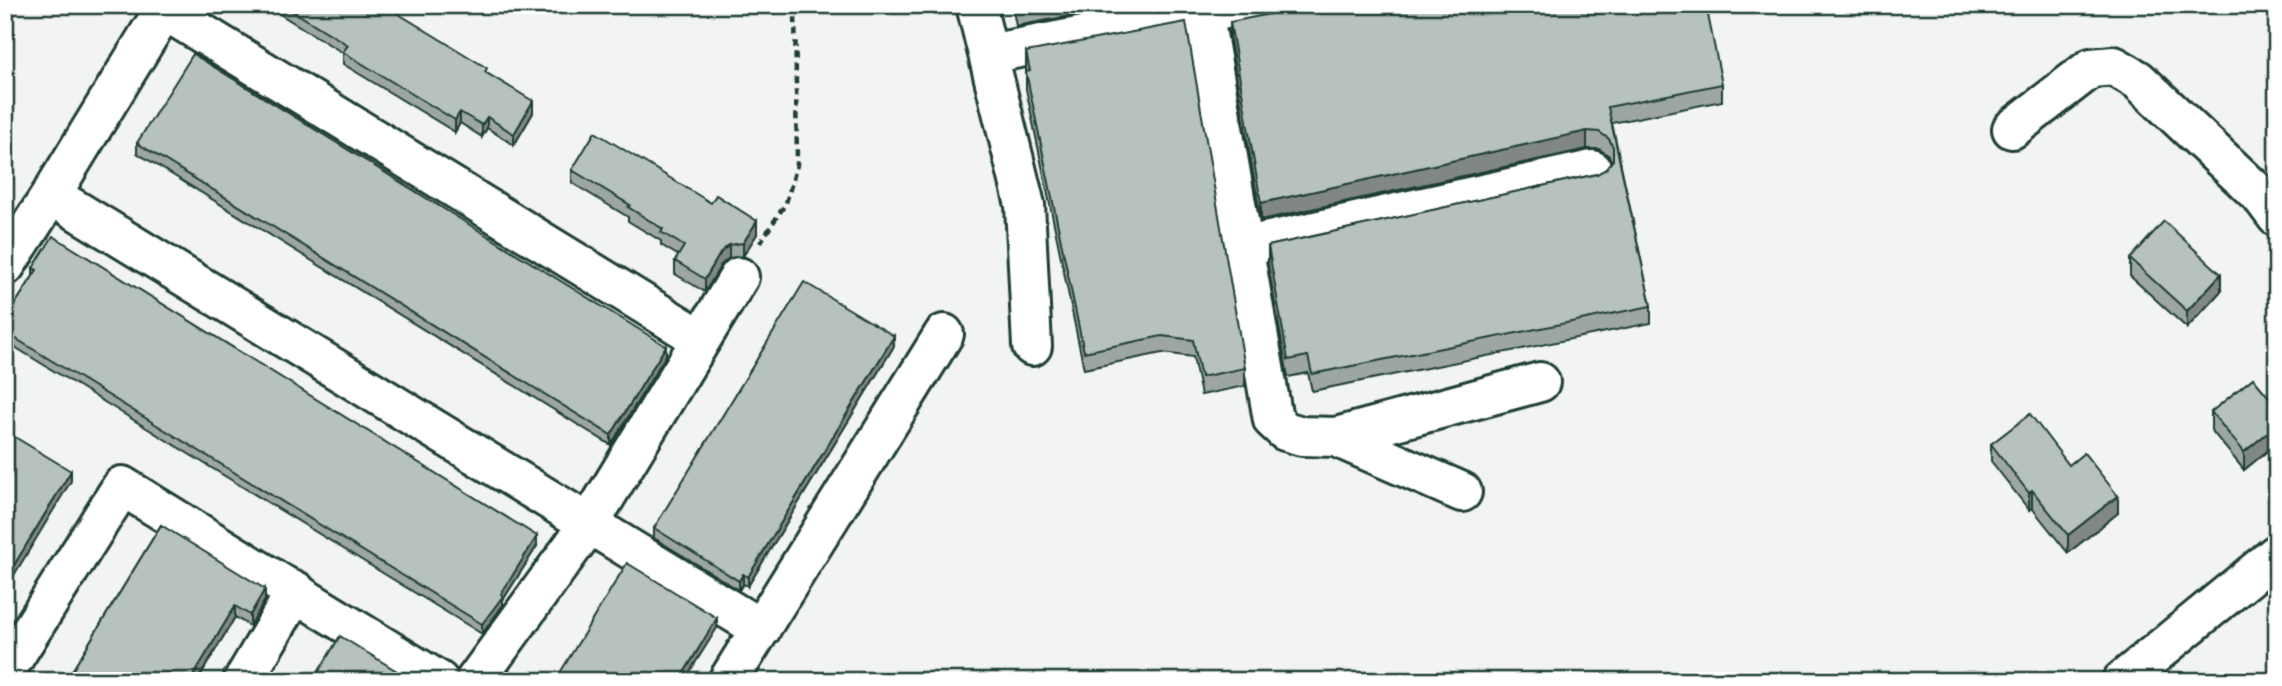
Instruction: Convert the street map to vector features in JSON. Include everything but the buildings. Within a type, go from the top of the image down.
[{"type":"street","points":[[976,5],[1025,205],[1032,346]]},
{"type":"street","points":[[988,54],[1203,10],[1247,5]]},
{"type":"street","points":[[5,266],[165,8],[701,340]]},
{"type":"street","points":[[1203,10],[1273,420],[1285,431],[1302,436],[1336,437],[1539,382]]},
{"type":"street","points":[[2012,128],[2091,68],[2114,65],[2138,80],[2262,197],[2277,217]]},
{"type":"street","points":[[1242,247],[1592,170]]},
{"type":"street","points":[[51,195],[761,629]]},
{"type":"street","points":[[475,681],[589,524],[739,277]]},
{"type":"street","points":[[728,681],[944,334]]},
{"type":"street","points":[[1336,437],[1462,492]]},
{"type":"street","points":[[5,672],[122,486],[439,681]]},
{"type":"street","points":[[2122,681],[2277,554]]},
{"type":"street","points":[[243,681],[296,591]]},
{"type":"path","points":[[739,277],[786,203],[797,165],[795,5]]}]
